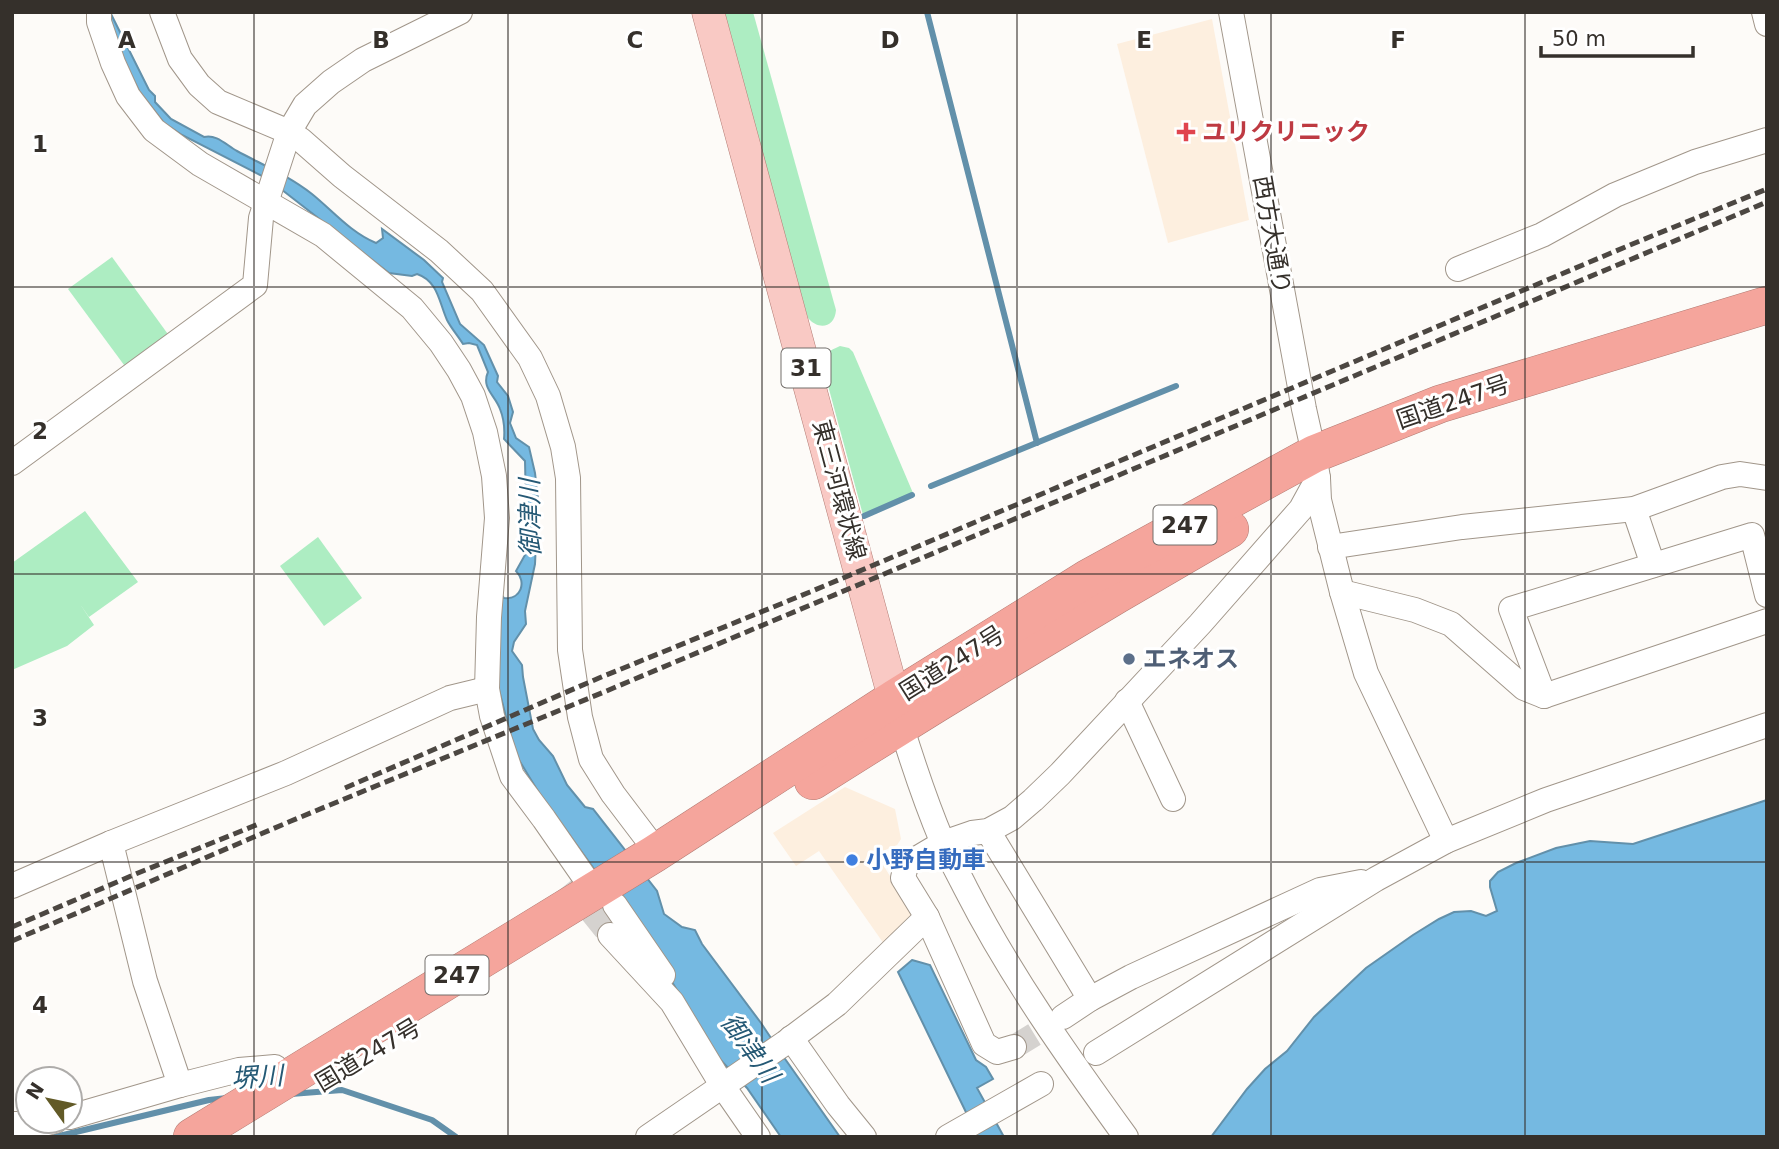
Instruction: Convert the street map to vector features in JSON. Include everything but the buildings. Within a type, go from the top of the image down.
[{"type":"highway","name":"国道247号","points":[[192,1137],[274,1112],[349,1067],[661,859],[898,711],[1088,578],[1440,404],[1767,305]]},
{"type":"highway","name":"国道247号","points":[[1316,466],[1767,329]]},
{"type":"highway","name":"国道247号","points":[[235,1124],[292,1066],[601,900]]},
{"type":"main road","name":"東三河環状線","points":[[708,12],[898,711]]},
{"type":"street","points":[[99,12],[99,22],[128,96],[154,130],[200,164],[267,197],[323,234],[412,308],[459,370],[473,396],[485,432],[494,476],[497,518],[489,617],[487,689],[492,716],[512,776],[601,900],[667,982],[672,1002],[727,1082],[758,1137]]},
{"type":"street","points":[[162,12],[180,59],[199,85],[218,102],[287,138],[301,140],[342,176],[439,251],[482,291],[530,358],[548,396],[563,447],[568,478],[570,650],[580,717],[591,759],[661,859]]},
{"type":"street","points":[[12,463],[255,285],[261,218],[287,138],[305,105],[331,82],[363,60],[460,12]]},
{"type":"street","name":"西方大通り","points":[[1231,12],[1316,466],[1319,500],[1330,547],[1366,673],[1446,841]]},
{"type":"street","points":[[1764,12],[1767,24]]},
{"type":"street","points":[[1458,270],[1542,234],[1615,195],[1695,162],[1767,140]]},
{"type":"street","points":[[1014,1047],[997,1052],[984,1044],[927,917],[904,878],[906,865],[943,843],[972,833],[988,831],[1012,818],[1060,774],[1200,624],[1301,509],[1316,466]]},
{"type":"street","points":[[1330,547],[1462,527],[1634,509],[1721,477],[1740,474],[1767,478]]},
{"type":"street","points":[[1634,509],[1653,565]]},
{"type":"street","points":[[1544,695],[1511,609],[1752,535],[1767,595]]},
{"type":"street","points":[[1342,592],[1415,610],[1451,624],[1524,688],[1544,695],[1767,621]]},
{"type":"street","points":[[12,886],[286,773],[450,698],[487,689]]},
{"type":"street","points":[[1127,701],[1174,799]]},
{"type":"street","points":[[898,711],[915,770],[943,843],[977,910],[1017,981],[1126,1137]]},
{"type":"street","points":[[1096,1053],[1376,879],[1446,841],[1546,800],[1767,725]]},
{"type":"street","points":[[988,831],[1090,999]]},
{"type":"street","points":[[111,843],[145,981],[180,1085]]},
{"type":"street","points":[[1063,1017],[1131,977],[1320,890],[1376,879]]},
{"type":"street","points":[[648,1137],[837,1004],[927,917]]},
{"type":"street","points":[[788,1040],[864,1137]]},
{"type":"street","points":[[84,1113],[239,1070],[292,1066]]},
{"type":"street","points":[[948,1137],[1041,1084]]},
{"type":"shaded area","name":"ユリクリニック","points":[[1212,19],[1249,220],[1168,243],[1117,44]]},
{"type":"shaded area","name":"小野自動車","points":[[845,787],[895,809],[901,839],[897,845],[876,854],[911,909],[911,917],[884,944],[819,851],[796,866],[773,833]]},
{"type":"green space","points":[[718,12],[753,12],[836,310],[833,320],[826,325],[817,325],[808,318],[739,95]]},
{"type":"green space","points":[[112,257],[170,337],[127,369],[68,289]]},
{"type":"green space","points":[[840,346],[853,352],[913,493],[863,515],[823,367],[827,354]]},
{"type":"green space","points":[[85,511],[138,582],[89,617],[80,604],[94,625],[67,646],[12,670],[12,563]]},
{"type":"green space","points":[[318,537],[362,598],[324,626],[280,566]]},
{"type":"water","name":"御津川","points":[[108,12],[149,90],[155,96],[155,102],[171,119],[204,137],[217,139],[276,171],[312,194],[350,227],[376,243],[383,238],[382,229],[424,260],[443,278],[442,282],[460,324],[484,345],[498,376],[497,382],[508,396],[513,412],[510,423],[516,438],[529,447],[535,473],[538,499],[535,564],[525,611],[526,624],[514,642],[512,651],[522,665],[533,729],[553,756],[567,785],[585,807],[593,809],[657,891],[664,914],[682,927],[695,930],[702,944],[840,1137],[781,1137],[747,1088],[714,1053],[655,953],[539,793],[519,760],[498,686],[501,594],[504,598],[510,598],[518,593],[522,585],[516,571],[530,546],[525,461],[504,439],[502,416],[487,387],[488,372],[477,345],[463,344],[447,320],[434,287],[424,277],[417,274],[412,276],[389,273],[268,179],[164,123],[139,91],[118,48]]},
{"type":"water","points":[[1767,800],[1767,1137],[1211,1137],[1265,1069],[1287,1051],[1314,1017],[1366,968],[1413,935],[1454,912],[1471,911],[1486,916],[1497,911],[1490,881],[1498,872],[1556,848],[1590,841],[1633,844]]},
{"type":"water","points":[[912,960],[930,965],[976,1060],[986,1067],[993,1079],[977,1088],[1004,1137],[978,1137],[898,972]]},
{"type":"waterway","points":[[927,12],[1037,443]]},
{"type":"waterway","points":[[931,486],[1176,386]]},
{"type":"waterway","points":[[864,516],[912,495]]},
{"type":"waterway","name":"堺川","points":[[291,1094],[342,1090],[432,1120],[456,1137]]},
{"type":"waterway","name":"堺川","points":[[55,1137],[227,1098]]},
{"type":"tunnel","points":[[568,883],[610,935]]},
{"type":"tunnel","points":[[1014,1047],[1063,1017]]},
{"type":"railway","points":[[345,788],[599,678],[810,592],[1767,189]]},
{"type":"railway","points":[[12,941],[291,821],[1767,202]]},
{"type":"railway","points":[[12,927],[261,823]]},
{"type":"place","name":"ユリクリニック","points":[[1186,132]]},
{"type":"place","name":"エネオス","points":[[1129,659]]},
{"type":"place","name":"小野自動車","points":[[852,860]]}]
